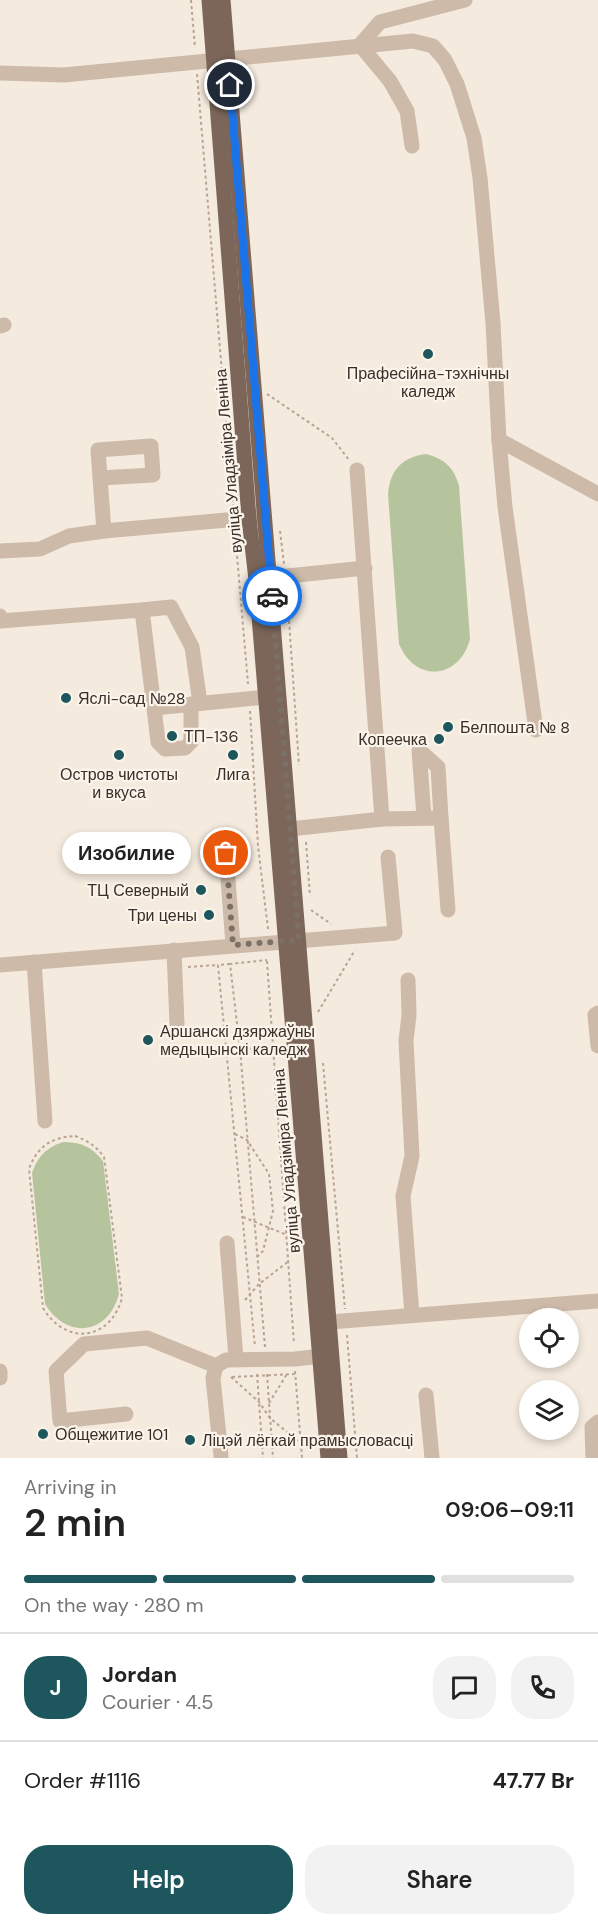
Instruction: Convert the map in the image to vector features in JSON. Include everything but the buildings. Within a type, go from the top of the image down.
[{"type":"main road","name":"вуліца Уладзіміра Леніна","points":[[209,0],[221,60]]},
{"type":"main road","name":"вуліца Уладзіміра Леніна","points":[[223,0],[221,60],[249,518],[271,578],[297,828],[299,940],[325,1355],[328,1458]]},
{"type":"main road","name":"вуліца Уладзіміра Леніна","points":[[271,578],[266,696],[299,940]]},
{"type":"main road","name":"вуліца Уладзіміра Леніна","points":[[325,1355],[340,1458]]},
{"type":"street","points":[[360,45],[380,22],[465,0]]},
{"type":"street","points":[[0,73],[64,75],[413,41],[434,46],[445,60],[457,84],[474,138],[480,178],[493,323],[505,507],[536,730]]},
{"type":"street","points":[[360,45],[390,81],[407,111],[412,146]]},
{"type":"street","points":[[499,441],[598,494]]},
{"type":"street","points":[[357,470],[382,819]]},
{"type":"street","points":[[100,478],[104,531]]},
{"type":"street","points":[[0,551],[40,549],[69,536],[104,531],[249,518]]},
{"type":"street","points":[[271,578],[365,568]]},
{"type":"street","points":[[0,616],[0,621],[142,610],[171,608],[192,647],[195,704],[191,742],[185,748],[165,749],[158,742],[142,610]]},
{"type":"street","points":[[154,708],[266,696]]},
{"type":"street","points":[[424,817],[419,750],[438,767],[448,910]]},
{"type":"street","points":[[297,828],[382,819],[441,818]]},
{"type":"street","points":[[226,853],[233,945]]},
{"type":"street","points":[[0,965],[395,933],[388,856]]},
{"type":"street","points":[[174,950],[177,1024]]},
{"type":"street","points":[[34,962],[45,1120]]},
{"type":"street","points":[[408,980],[409,1015],[406,1041],[412,1156],[403,1196],[412,1315]]},
{"type":"street","points":[[598,1013],[595,1015],[598,1046]]},
{"type":"street","points":[[227,1243],[236,1359]]},
{"type":"street","points":[[323,1323],[598,1300]]},
{"type":"street","points":[[126,1414],[60,1421],[57,1371],[84,1344],[147,1338],[215,1372]]},
{"type":"street","points":[[221,1456],[215,1372],[226,1360],[295,1359],[325,1355]]},
{"type":"street","points":[[0,1371],[0,1378]]},
{"type":"street","points":[[426,1395],[432,1458]]},
{"type":"street","points":[[593,1458],[591,1427],[598,1422]]},
{"type":"path","points":[[191,0],[196,62],[249,518],[249,699],[258,846],[268,932]]},
{"type":"path","points":[[266,384],[268,406]]},
{"type":"path","points":[[267,394],[332,438],[357,470]]},
{"type":"path","points":[[279,521],[271,578],[300,771]]},
{"type":"path","points":[[297,828],[310,899]]},
{"type":"path","points":[[299,940],[311,910],[352,938],[356,948],[318,1012],[317,1000]]},
{"type":"path","points":[[267,950],[302,1458]]},
{"type":"path","points":[[175,968],[267,960]]},
{"type":"path","points":[[230,964],[240,1049],[259,1284],[261,1359],[257,1376],[263,1458]]},
{"type":"path","points":[[218,965],[250,1296],[261,1359],[267,1375],[273,1458]]},
{"type":"path","points":[[182,1056],[273,1046]]},
{"type":"path","points":[[322,1055],[357,1458]]},
{"type":"path","points":[[235,1134],[247,1140],[269,1174],[273,1210],[263,1251],[257,1257]]},
{"type":"path","points":[[75,1136],[87,1140],[97,1147],[104,1157],[122,1298],[118,1311],[100,1330],[87,1334],[73,1333],[50,1320],[43,1308],[29,1169],[33,1158],[41,1148],[51,1140],[62,1137],[75,1136]]},
{"type":"path","points":[[243,1217],[287,1235]]},
{"type":"path","points":[[232,1310],[289,1260]]},
{"type":"path","points":[[215,1372],[231,1377],[295,1374]]},
{"type":"path","points":[[269,1404],[287,1374]]},
{"type":"path","points":[[231,1377],[259,1402],[270,1418],[300,1443]]},
{"type":"green space","points":[[426,454],[448,465],[459,486],[470,639],[457,663],[436,672],[415,665],[406,657],[399,644],[388,494],[391,478],[399,466],[410,458]]},
{"type":"green space","points":[[63,1142],[86,1146],[103,1161],[119,1294],[114,1308],[106,1318],[97,1325],[86,1328],[64,1323],[54,1316],[45,1304],[32,1173],[43,1153]]},
{"type":"way so far","points":[[226,853],[233,945],[299,940],[272,596]]},
{"type":"place","name":"Прафесійна-тэхнічны каледж","points":[[428,354]]},
{"type":"place","name":"Яслі-сад №28","points":[[66,698]]},
{"type":"place","name":"Белпошта № 8","points":[[448,727]]},
{"type":"place","name":"ТП-136","points":[[172,736]]},
{"type":"place","name":"Копеечка","points":[[439,739]]},
{"type":"place","name":"Остров чистоты и вкуса","points":[[119,755]]},
{"type":"place","name":"Лига","points":[[233,755]]},
{"type":"place","name":"Изобилие","points":[[226,853]]},
{"type":"place","name":"ТЦ Северный","points":[[201,890]]},
{"type":"place","name":"Три цены","points":[[209,915]]},
{"type":"place","name":"Аршанскі дзяржаўны медыцынскі каледж","points":[[148,1040]]},
{"type":"place","name":"Общежитие 101","points":[[43,1434]]},
{"type":"place","name":"Ліцэй лёгкай прамысловасці","points":[[190,1440]]},
{"type":"route","points":[[230,85],[272,596]]}]
